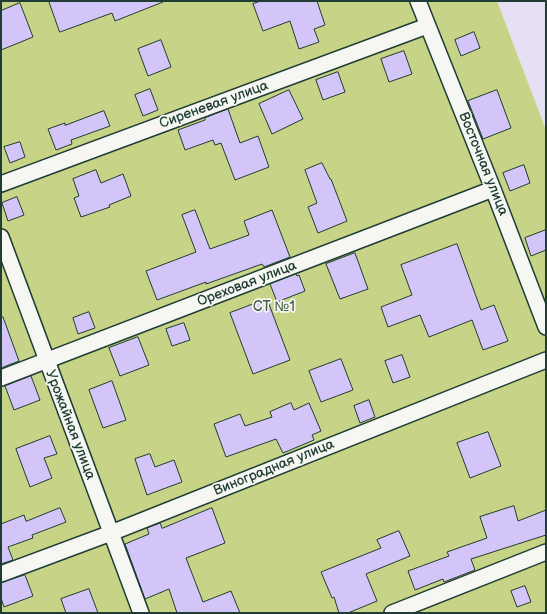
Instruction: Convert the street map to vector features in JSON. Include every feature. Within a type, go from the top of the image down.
[{"type":"street","name":"Восточная улица","points":[[418,1],[546,327]]},
{"type":"street","name":"Сиреневая улица","points":[[1,184],[427,26]]},
{"type":"street","name":"Ореховая улица","points":[[1,378],[493,189]]},
{"type":"street","name":"Урожайная улица","points":[[1,237],[141,613]]},
{"type":"street","name":"Виноградная улица","points":[[1,574],[111,533],[546,360]]},
{"type":"street","points":[[392,613],[546,552]]},
{"type":"shaded area","points":[[497,1],[546,1],[546,130]]},
{"type":"green space","name":"СТ №1","points":[[1,1],[497,1],[546,130],[546,613],[1,613]]},
{"type":"building","points":[[49,1],[163,2],[115,21],[112,13],[60,32]]},
{"type":"building","points":[[261,1],[317,1],[325,25],[314,29],[319,42],[299,49],[290,21],[263,31],[253,4]]},
{"type":"building","points":[[20,3],[33,37],[1,50],[1,11]]},
{"type":"building","points":[[474,32],[480,48],[461,56],[455,40]]},
{"type":"building","points":[[161,40],[171,67],[148,76],[138,49]]},
{"type":"building","points":[[404,51],[412,74],[389,82],[381,59]]},
{"type":"building","points":[[338,72],[345,92],[323,100],[316,80]]},
{"type":"building","points":[[150,89],[158,110],[143,116],[135,95]]},
{"type":"building","points":[[289,90],[303,119],[272,134],[259,104]]},
{"type":"building","points":[[497,90],[511,128],[483,139],[468,101]]},
{"type":"building","points":[[228,109],[240,143],[258,136],[269,167],[235,180],[221,143],[215,145],[213,140],[185,150],[178,130],[205,120],[205,118]]},
{"type":"building","points":[[104,111],[110,126],[71,140],[72,144],[56,150],[48,129],[65,123],[65,125]]},
{"type":"building","points":[[20,142],[25,157],[10,163],[4,147]]},
{"type":"building","points":[[322,163],[331,179],[347,221],[318,233],[308,207],[317,203],[305,170]]},
{"type":"building","points":[[524,165],[530,183],[510,191],[503,173]]},
{"type":"building","points":[[96,170],[101,183],[123,174],[131,196],[109,205],[110,207],[81,217],[74,198],[79,196],[73,179]]},
{"type":"building","points":[[17,197],[24,215],[8,221],[2,203]]},
{"type":"building","points":[[195,210],[210,249],[249,235],[244,221],[272,210],[290,257],[264,267],[262,264],[206,284],[206,282],[157,300],[146,271],[196,252],[182,215]]},
{"type":"building","points":[[546,230],[546,250],[531,256],[525,238]]},
{"type":"building","points":[[457,244],[481,310],[494,305],[508,341],[483,350],[472,320],[429,337],[420,315],[388,327],[381,307],[412,295],[401,265]]},
{"type":"building","points":[[355,253],[368,289],[340,299],[326,264]]},
{"type":"building","points":[[296,274],[297,276],[299,275],[305,291],[277,302],[270,284]]},
{"type":"building","points":[[267,299],[290,360],[253,374],[230,313]]},
{"type":"building","points":[[89,312],[95,328],[78,334],[73,318]]},
{"type":"building","points":[[1,317],[3,317],[19,361],[1,368]]},
{"type":"building","points":[[184,323],[190,340],[172,346],[166,329]]},
{"type":"building","points":[[138,337],[149,365],[120,376],[109,348]]},
{"type":"building","points":[[402,355],[410,377],[393,383],[385,361]]},
{"type":"building","points":[[341,359],[353,390],[321,402],[309,371]]},
{"type":"building","points":[[31,376],[40,400],[14,410],[5,386]]},
{"type":"building","points":[[112,381],[126,420],[103,428],[89,390]]},
{"type":"building","points":[[369,400],[375,417],[360,423],[354,406]]},
{"type":"building","points":[[291,403],[294,410],[309,403],[321,431],[312,435],[314,440],[283,453],[276,439],[226,457],[214,424],[240,414],[245,426],[272,417],[270,412]]},
{"type":"building","points":[[488,432],[501,466],[470,478],[457,443]]},
{"type":"building","points":[[50,436],[57,454],[44,458],[52,478],[30,487],[16,449]]},
{"type":"building","points":[[150,454],[155,467],[174,460],[182,482],[147,495],[135,459]]},
{"type":"building","points":[[514,506],[518,521],[546,510],[546,535],[471,559],[475,570],[444,582],[443,579],[415,590],[408,571],[449,556],[447,552],[487,538],[480,517]]},
{"type":"building","points":[[60,508],[66,522],[32,535],[33,538],[8,547],[13,560],[1,564],[1,524],[24,515],[26,521]]},
{"type":"building","points":[[212,508],[225,543],[186,558],[203,602],[231,591],[240,613],[177,613],[169,589],[145,599],[125,544],[149,534],[147,528],[160,523],[162,528]]},
{"type":"building","points":[[399,531],[410,556],[366,574],[377,601],[348,613],[339,613],[334,597],[332,598],[321,572],[381,548],[377,540]]},
{"type":"building","points":[[25,575],[33,596],[4,607],[1,598],[1,583]]},
{"type":"building","points":[[525,586],[531,602],[517,607],[511,591]]},
{"type":"building","points":[[89,589],[98,613],[66,613],[61,599]]}]
